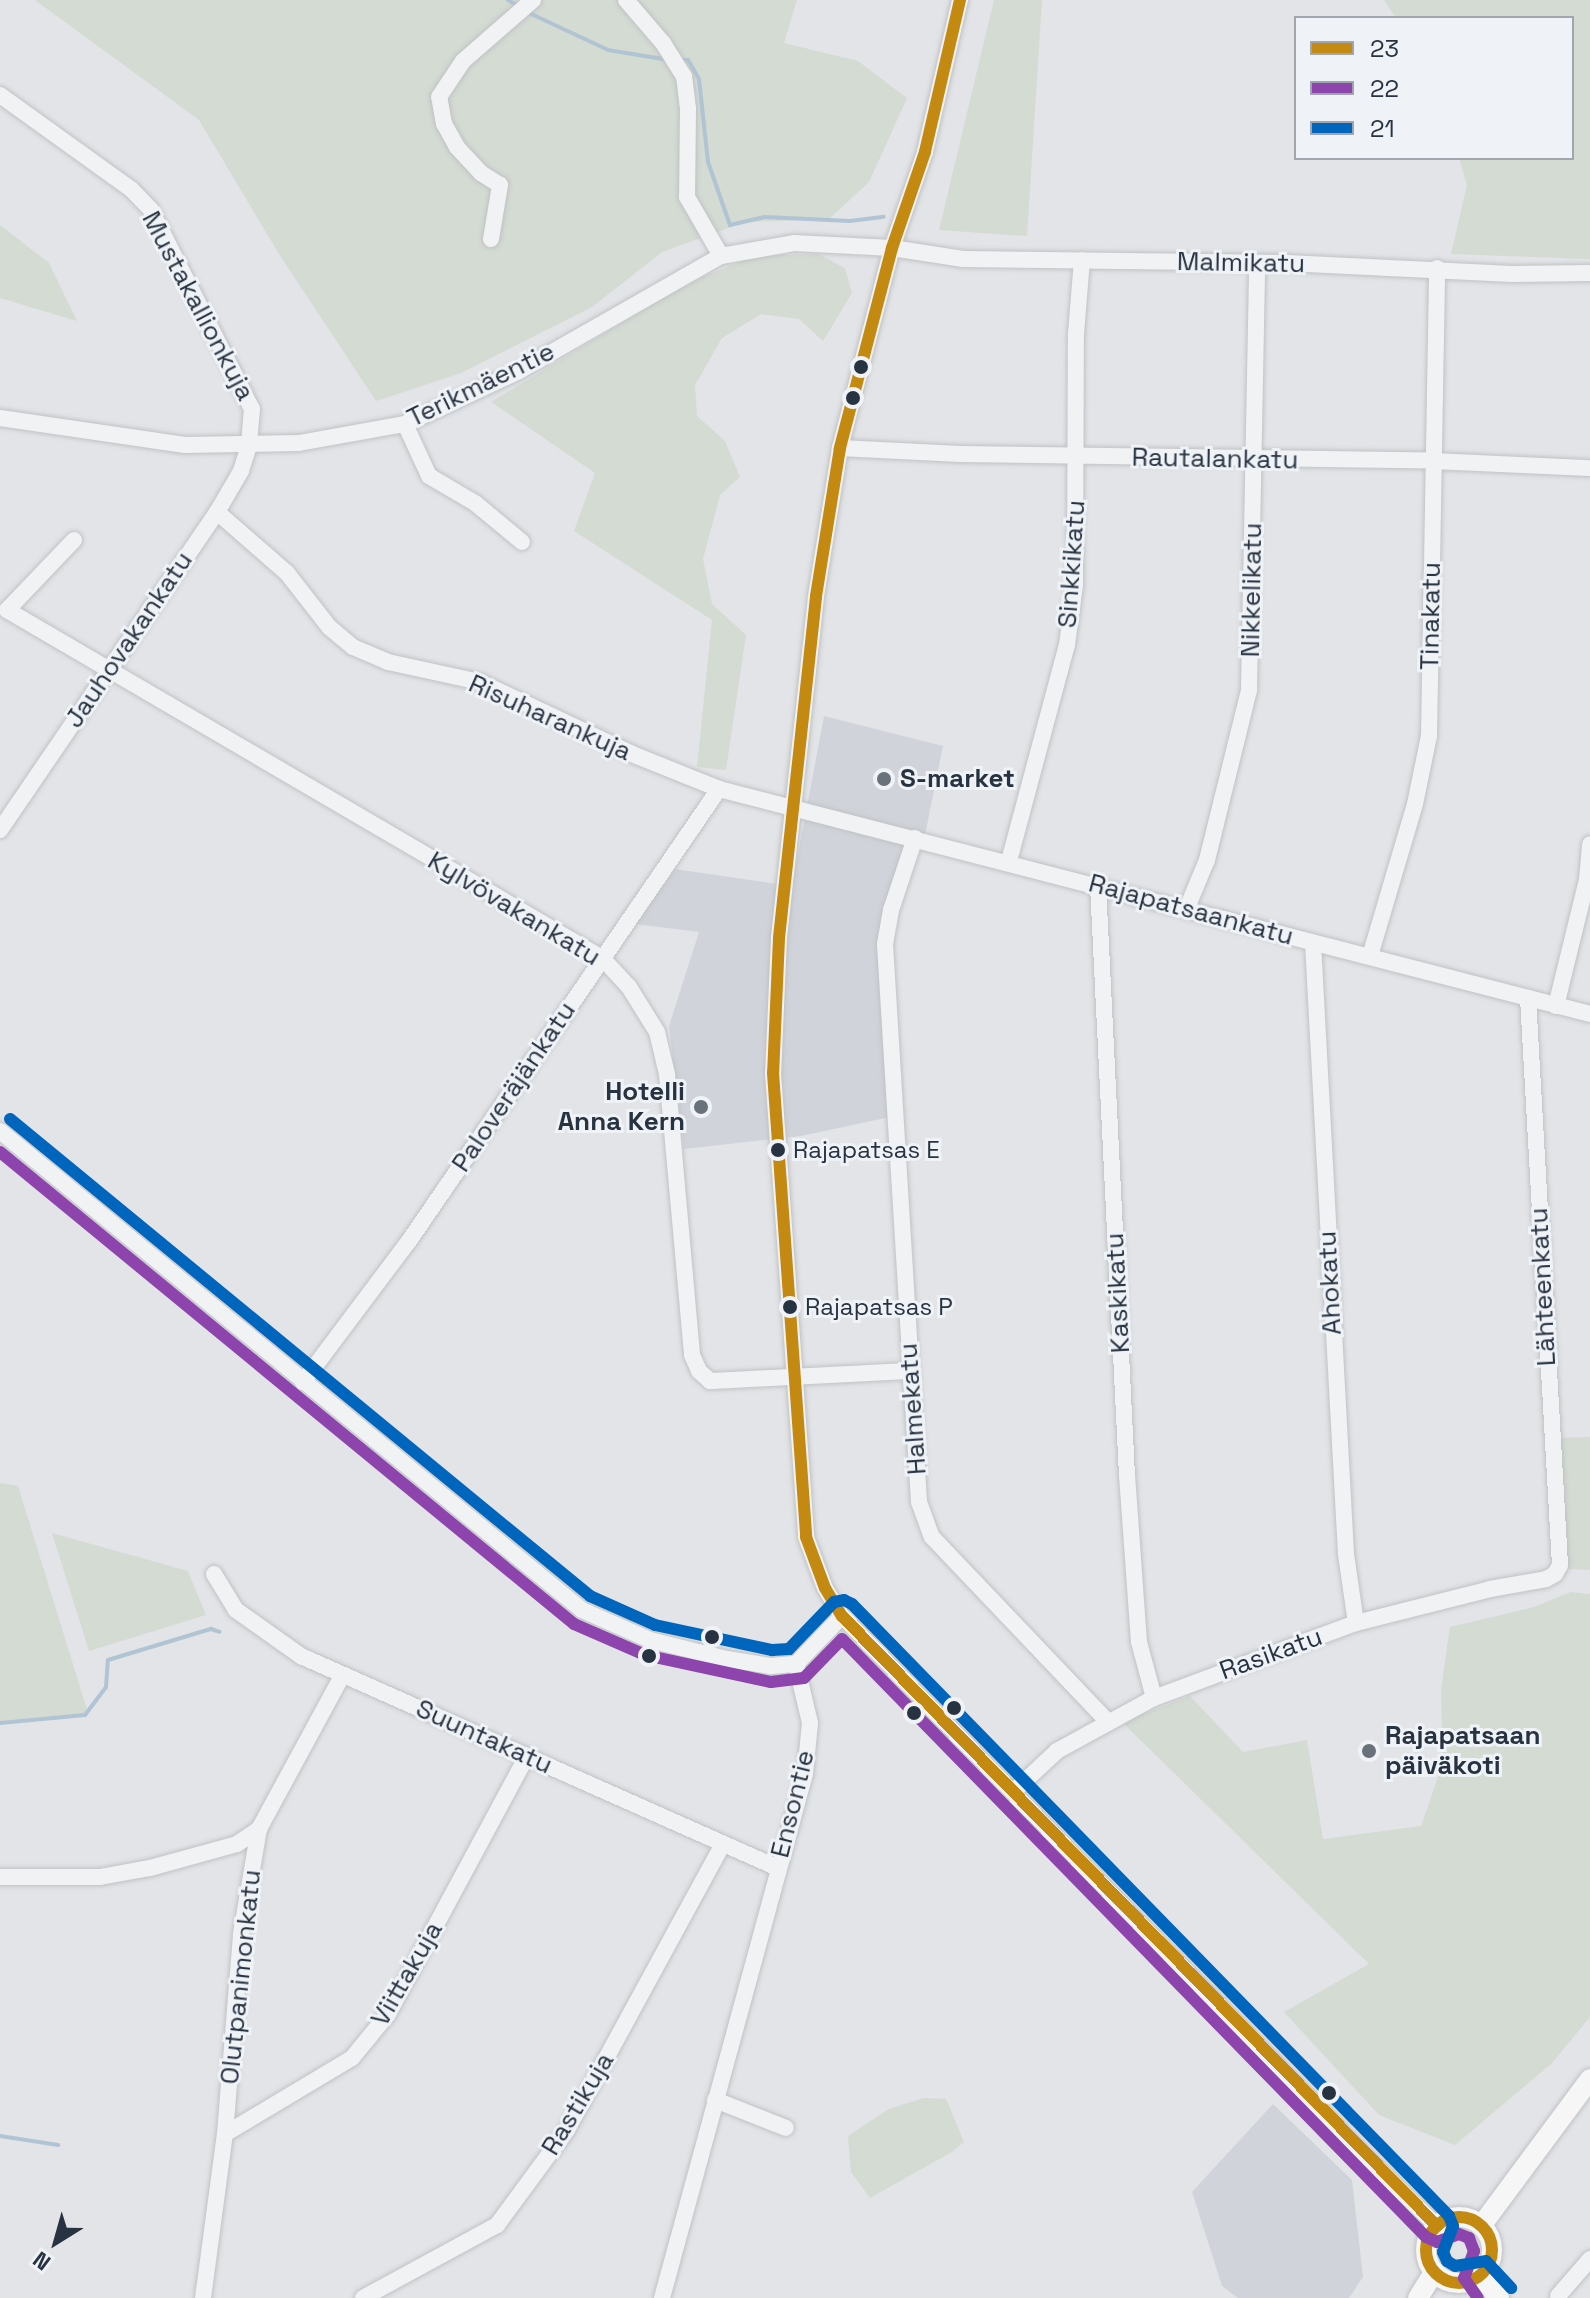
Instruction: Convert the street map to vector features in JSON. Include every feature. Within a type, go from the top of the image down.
[{"type":"main road","points":[[1481,2226],[1590,2079]]},
{"type":"main road","points":[[1459,2217],[1481,2226],[1492,2251],[1480,2276],[1471,2281],[1451,2282],[1434,2272],[1426,2254],[1430,2234],[1437,2226],[1459,2217]]},
{"type":"main road","points":[[1418,2298],[1434,2272]]},
{"type":"main road","points":[[1480,2276],[1499,2298]]},
{"type":"street","points":[[491,239],[500,185],[481,173],[457,147],[444,124],[439,97],[463,61],[533,0]]},
{"type":"street","points":[[626,0],[663,43],[684,76],[688,108],[687,197],[721,256]]},
{"type":"street","points":[[960,0],[925,152],[892,248],[840,448],[816,597],[793,806],[774,1008],[773,1073],[806,1537],[825,1588],[842,1616],[1364,2155],[1437,2226]]},
{"type":"street","name":"Mustakallionkuja","points":[[0,95],[131,189],[151,210],[252,409],[249,446]]},
{"type":"street","name":"Terikmäentie","points":[[0,418],[185,445],[249,446],[299,443],[405,424],[519,371],[721,256],[794,243],[892,248]]},
{"type":"street","name":"Malmikatu","points":[[892,248],[963,259],[1257,263],[1437,268],[1512,274],[1590,273]]},
{"type":"street","name":"Sinkkikatu","points":[[1009,861],[1067,645],[1075,585],[1078,456],[1076,334],[1082,260]]},
{"type":"street","name":"Nikkelikatu","points":[[1187,908],[1207,860],[1249,690],[1257,263]]},
{"type":"street","name":"Tinakatu","points":[[1370,956],[1411,819],[1429,736],[1437,268]]},
{"type":"street","points":[[405,424],[429,476],[475,503],[522,542]]},
{"type":"street","name":"Jauhovakankatu","points":[[0,830],[217,512],[241,471],[249,446]]},
{"type":"street","name":"Rautalankatu","points":[[840,448],[1255,460],[1433,461],[1590,468]]},
{"type":"street","name":"Risuharankuja","points":[[217,512],[287,573],[329,627],[353,647],[388,662],[480,682],[632,754],[719,789],[793,806]]},
{"type":"street","name":"Kylvövakankatu","points":[[74,540],[7,610],[602,958],[629,987],[657,1032],[667,1074],[692,1355],[699,1371],[710,1381],[910,1371]]},
{"type":"street","name":"Paloveräjänkatu","points":[[303,1382],[409,1241],[719,789]]},
{"type":"street","name":"Rajapatsaankatu","points":[[793,806],[1590,1014]]},
{"type":"street","name":"Halmekatu","points":[[915,838],[891,910],[885,944],[919,1502],[932,1537],[1107,1721]]},
{"type":"street","points":[[1556,1006],[1587,880],[1590,844]]},
{"type":"street","name":"Kaskikatu","points":[[1098,885],[1127,1475],[1139,1642],[1154,1698]]},
{"type":"street","name":"Ahokatu","points":[[1313,943],[1345,1539],[1356,1623]]},
{"type":"street","name":"Lähteenkatu","points":[[1528,998],[1560,1565],[1555,1574]]},
{"type":"street","points":[[0,1131],[582,1610],[650,1640],[771,1666],[796,1664],[842,1616]]},
{"type":"street","name":"Suuntakatu","points":[[214,1574],[236,1610],[261,1630],[342,1676],[778,1868]]},
{"type":"street","name":"Rasikatu","points":[[1013,1792],[1057,1751],[1154,1698],[1356,1623],[1490,1589],[1546,1579],[1555,1574]]},
{"type":"street","name":"Ensontie","points":[[662,2298],[809,1750],[810,1723],[796,1664]]},
{"type":"street","name":"Olutpanimonkatu","points":[[203,2298],[225,2134],[241,1934],[259,1829],[342,1676]]},
{"type":"street","name":"Viittakuja","points":[[225,2134],[352,2058],[388,2014],[527,1756]]},
{"type":"street","points":[[0,1877],[100,1877],[138,1871],[237,1844],[259,1829]]},
{"type":"street","name":"Rastikuja","points":[[363,2298],[497,2225],[567,2130],[723,1844]]},
{"type":"street","points":[[715,2100],[786,2128]]},
{"type":"street","points":[[1558,2296],[1590,2259]]},
{"type":"shaded area","points":[[35,0],[797,0],[784,43],[858,61],[907,98],[869,182],[829,219],[745,222],[662,252],[592,307],[461,373],[376,401],[279,254],[199,120]]},
{"type":"shaded area","points":[[994,0],[1042,0],[1027,236],[939,230]]},
{"type":"shaded area","points":[[1384,0],[1590,0],[1590,259],[1451,254],[1467,185],[1460,160],[1574,160],[1574,16],[1395,16]]},
{"type":"shaded area","points":[[0,225],[49,263],[77,321],[0,298]]},
{"type":"shaded area","points":[[818,254],[845,268],[852,293],[823,341],[799,319],[761,314],[722,338],[695,385],[697,416],[725,441],[740,477],[720,495],[703,559],[712,604],[746,635],[726,770],[697,767],[712,620],[574,531],[595,473],[491,402],[686,284],[754,256]]},
{"type":"shaded area","points":[[824,716],[943,746],[923,845],[904,843],[879,953],[890,1117],[801,1136],[684,1149],[669,1026],[699,932],[635,924],[675,869],[792,886]]},
{"type":"shaded area","points":[[1590,1437],[1590,1570],[1564,1569],[1557,1438]]},
{"type":"shaded area","points":[[0,1483],[18,1486],[88,1713],[0,1721]]},
{"type":"shaded area","points":[[52,1533],[188,1571],[206,1615],[89,1651]]},
{"type":"shaded area","points":[[1571,1592],[1590,1594],[1590,2017],[1552,2063],[1455,2145],[1379,2115],[1284,2012],[1369,1964],[1122,1722],[1190,1696],[1243,1752],[1307,1740],[1323,1839],[1421,1826],[1443,1763],[1441,1690],[1450,1627],[1534,1607]]},
{"type":"shaded area","points":[[924,2098],[946,2099],[964,2142],[952,2152],[870,2198],[851,2172],[848,2136],[889,2109]]},
{"type":"shaded area","points":[[1273,2104],[1352,2180],[1363,2277],[1349,2298],[1238,2298],[1222,2286],[1192,2192]]},
{"type":"waterway","points":[[508,0],[520,7]]},
{"type":"waterway","points":[[527,12],[608,50],[669,60]]},
{"type":"waterway","points":[[678,60],[688,60],[699,79],[708,162],[730,225],[765,217],[850,221],[884,217]]},
{"type":"waterway","points":[[0,1723],[85,1715],[106,1687],[108,1660],[211,1629],[220,1632]]},
{"type":"waterway","points":[[0,2136],[58,2145]]},
{"type":"transit line","name":"23","points":[[960,0],[925,152],[892,248],[840,448],[816,597],[779,938],[773,1073],[806,1537],[825,1588],[842,1616],[1437,2226]]},
{"type":"transit line","name":"21","points":[[10,1119],[590,1596],[655,1625],[772,1650],[789,1649],[834,1602],[844,1600],[852,1604],[1449,2216],[1453,2226],[1443,2252],[1447,2261],[1455,2266],[1486,2261],[1511,2288]]},
{"type":"transit line","name":"22","points":[[0,1152],[574,1624],[645,1655],[771,1682],[804,1678],[842,1639],[1426,2237],[1437,2242],[1459,2234],[1469,2238],[1474,2251],[1464,2278],[1478,2298]]},
{"type":"transit line","name":"23","points":[[1459,2217],[1472,2220],[1482,2227],[1489,2237],[1492,2250],[1489,2263],[1482,2273],[1472,2280],[1459,2283],[1446,2280],[1436,2273],[1429,2263],[1426,2250],[1429,2237],[1436,2227],[1446,2220],[1459,2217]]},
{"type":"place","name":"S-market","points":[[884,779]]},
{"type":"place","name":"Hotelli Anna Kern","points":[[701,1107]]},
{"type":"place","name":"Rajapatsas E","points":[[778,1150]]},
{"type":"place","name":"Rajapatsas P","points":[[790,1307]]},
{"type":"place","name":"Rajapatsaan päiväkoti","points":[[1369,1751]]}]
